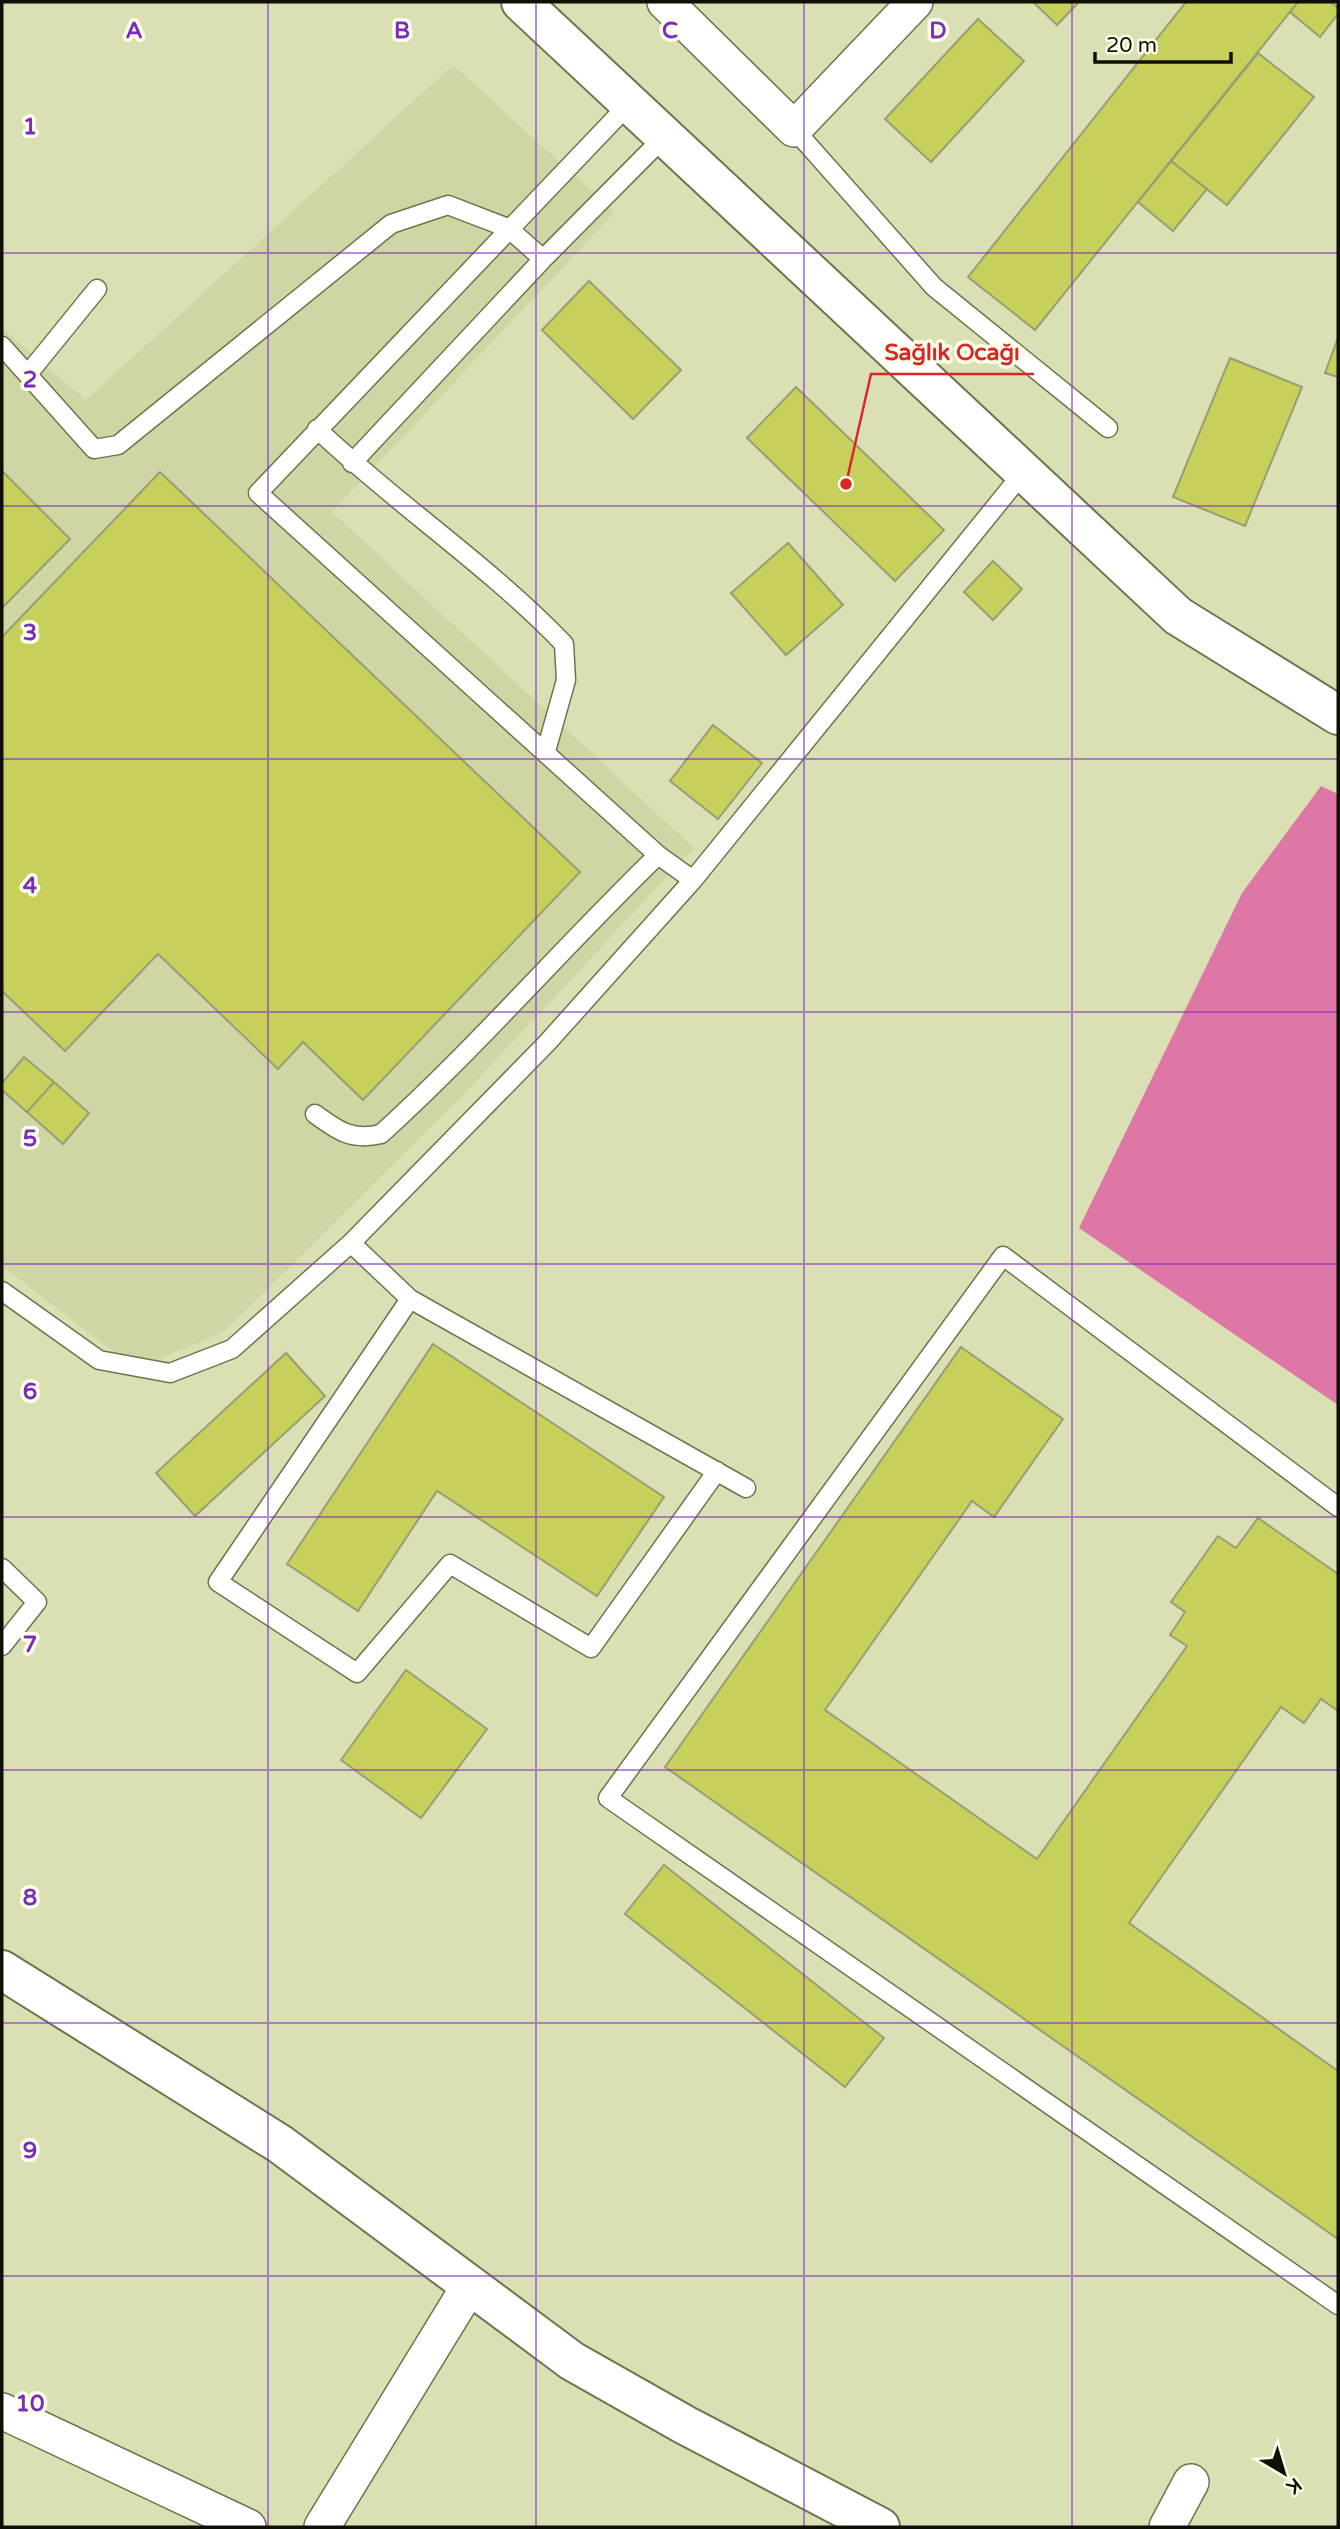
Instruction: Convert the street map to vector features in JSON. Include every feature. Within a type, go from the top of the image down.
[{"type":"street","points":[[521,2],[1022,474],[1178,616],[1338,715]]},
{"type":"street","points":[[665,2],[794,129],[915,2]]},
{"type":"street","points":[[2,1970],[280,2144],[572,2361],[685,2426],[880,2527]]},
{"type":"street","points":[[323,2527],[470,2285]]},
{"type":"street","points":[[2,2411],[248,2527]]},
{"type":"street","points":[[1167,2527],[1191,2482]]},
{"type":"lane","points":[[629,104],[258,493],[658,855],[693,880]]},
{"type":"lane","points":[[794,129],[934,287],[1108,428]]},
{"type":"lane","points":[[352,463],[543,259],[664,136]]},
{"type":"lane","points":[[2,346],[94,449],[118,445],[391,224],[448,205],[508,228],[543,259]]},
{"type":"lane","points":[[28,374],[97,289]]},
{"type":"lane","points":[[317,429],[352,463],[533,612],[564,643],[566,680],[546,751]]},
{"type":"lane","points":[[2,1292],[99,1360],[170,1373],[232,1349],[351,1243],[547,1043],[693,880],[1022,474]]},
{"type":"lane","points":[[315,1114],[343,1134],[364,1138],[381,1133],[462,1056],[579,932],[658,855]]},
{"type":"lane","points":[[351,1243],[410,1299],[747,1488]]},
{"type":"lane","points":[[1338,1507],[1003,1256],[608,1798],[1338,2305]]},
{"type":"lane","points":[[410,1299],[218,1582],[357,1673],[450,1564],[591,1648],[717,1471]]},
{"type":"lane","points":[[2,1568],[37,1601],[2,1646]]},
{"type":"shaded area","points":[[453,65],[615,212],[332,512],[694,848],[463,1095],[225,1331],[136,1369],[2,1266],[2,328],[86,400]]},
{"type":"shaded area","points":[[1321,786],[1338,794],[1338,1405],[1079,1228],[1242,893]]},
{"type":"building","points":[[1033,2],[1079,2],[1057,25]]},
{"type":"building","points":[[1186,2],[1298,2],[1035,330],[968,277]]},
{"type":"building","points":[[1298,2],[1331,2],[1338,8],[1338,14],[1320,37],[1290,12]]},
{"type":"building","points":[[978,19],[1024,61],[931,162],[885,119]]},
{"type":"building","points":[[1258,53],[1314,97],[1227,205],[1171,161]]},
{"type":"building","points":[[1171,161],[1207,189],[1173,231],[1138,202]]},
{"type":"building","points":[[589,281],[681,370],[633,419],[542,330]]},
{"type":"building","points":[[1338,338],[1338,377],[1325,373]]},
{"type":"building","points":[[1230,358],[1302,387],[1245,526],[1173,497]]},
{"type":"building","points":[[796,387],[944,530],[895,581],[747,438]]},
{"type":"building","points":[[2,471],[70,539],[2,608]]},
{"type":"building","points":[[160,472],[580,872],[363,1100],[303,1042],[278,1069],[158,954],[65,1051],[2,991],[2,637]]},
{"type":"building","points":[[788,543],[843,605],[786,655],[731,593]]},
{"type":"building","points":[[993,561],[1022,589],[993,620],[964,592]]},
{"type":"building","points":[[713,725],[762,763],[718,819],[670,781]]},
{"type":"building","points":[[24,1057],[54,1082],[27,1112],[2,1090],[2,1083]]},
{"type":"building","points":[[54,1082],[89,1113],[63,1144],[27,1112]]},
{"type":"building","points":[[433,1344],[664,1497],[597,1596],[437,1491],[358,1611],[287,1564]]},
{"type":"building","points":[[961,1347],[1063,1419],[994,1517],[972,1501],[825,1710],[1037,1859],[1187,1646],[1170,1635],[1185,1612],[1171,1602],[1218,1536],[1236,1548],[1258,1518],[1338,1574],[1338,1711],[1321,1699],[1304,1723],[1281,1707],[1129,1923],[1338,2071],[1338,2239],[665,1767]]},
{"type":"building","points":[[286,1353],[325,1396],[195,1516],[156,1473]]},
{"type":"building","points":[[406,1670],[487,1729],[421,1818],[341,1760]]},
{"type":"building","points":[[664,1865],[884,2038],[845,2087],[625,1914]]},
{"type":"place","name":"Sağlık Ocağı","points":[[846,484]]}]
